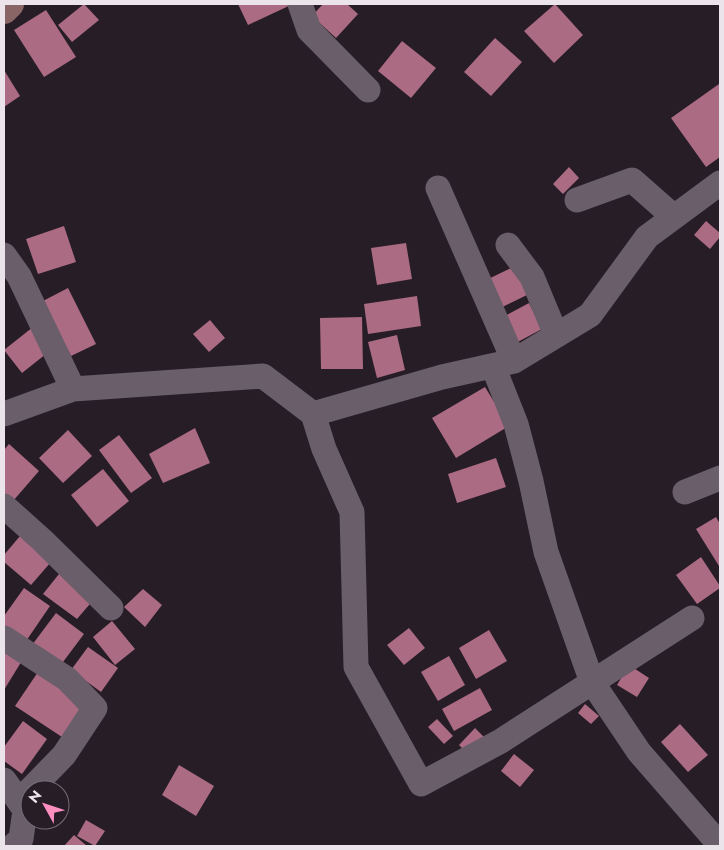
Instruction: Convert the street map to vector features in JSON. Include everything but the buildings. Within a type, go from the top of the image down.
[{"type":"street","points":[[4,10],[10,4]]},
{"type":"street","points":[[300,4],[310,30],[368,90]]},
{"type":"street","points":[[577,200],[632,180],[674,217]]},
{"type":"street","points":[[313,414],[442,377],[504,363],[554,337],[590,315],[647,237],[720,183]]},
{"type":"street","points":[[438,188],[504,363],[516,424],[546,552],[592,682],[639,752],[720,845]]},
{"type":"street","points":[[508,245],[532,277],[554,330],[554,337]]},
{"type":"street","points":[[4,255],[19,276],[73,389]]},
{"type":"street","points":[[4,414],[73,389],[263,376],[313,414],[324,449],[352,512],[356,668],[422,784],[501,741],[692,618]]},
{"type":"street","points":[[685,492],[720,478]]},
{"type":"street","points":[[4,506],[42,540],[111,608]]},
{"type":"street","points":[[4,638],[67,680],[94,708],[64,755],[40,780]]},
{"type":"street","points":[[4,780],[20,790]]},
{"type":"street","points":[[13,846],[21,839],[22,830]]}]
